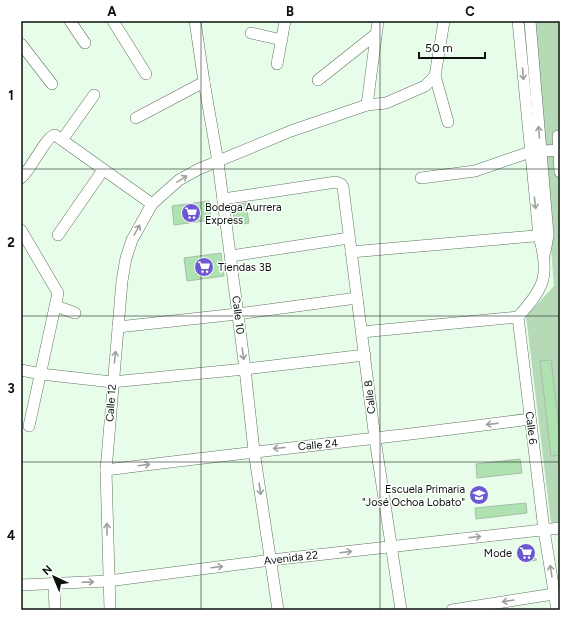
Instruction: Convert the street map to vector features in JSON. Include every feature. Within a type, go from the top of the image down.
[{"type":"street","points":[[70,21],[85,43]]},
{"type":"street","points":[[113,21],[146,74]]},
{"type":"street","name":"Calle 10","points":[[195,21],[218,162],[231,256],[254,451],[278,610]]},
{"type":"street","points":[[277,64],[285,21]]},
{"type":"street","points":[[367,105],[378,21]]},
{"type":"street","points":[[444,21],[435,76],[448,122]]},
{"type":"street","points":[[362,332],[518,317],[532,300],[543,280],[546,269],[544,235],[518,21]]},
{"type":"street","points":[[530,21],[535,151]]},
{"type":"street","points":[[251,33],[282,40]]},
{"type":"street","points":[[318,80],[376,34]]},
{"type":"street","points":[[21,44],[52,84]]},
{"type":"street","points":[[21,178],[34,164],[51,135],[55,135],[152,204],[180,180],[199,169],[291,131],[367,105],[386,103],[426,86],[435,76]]},
{"type":"street","points":[[136,118],[204,82]]},
{"type":"street","points":[[62,140],[94,95]]},
{"type":"street","points":[[560,136],[558,136],[560,172]]},
{"type":"street","points":[[421,178],[475,171],[535,151],[559,150]]},
{"type":"street","points":[[58,235],[103,170]]},
{"type":"street","name":"Calle 8","points":[[223,199],[336,182],[343,187],[375,440],[401,610]]},
{"type":"street","name":"Calle 12","points":[[110,610],[106,470],[112,382],[126,258],[132,240],[152,204]]},
{"type":"street","points":[[21,230],[58,292],[29,426]]},
{"type":"street","points":[[352,252],[544,235]]},
{"type":"street","points":[[231,256],[349,238]]},
{"type":"street","points":[[118,327],[237,314],[357,298]]},
{"type":"street","points":[[56,306],[75,313]]},
{"type":"street","name":"Calle 6","points":[[518,317],[544,530],[557,594],[557,610]]},
{"type":"street","points":[[21,370],[41,374],[112,382],[365,355]]},
{"type":"street","name":"Calle 24","points":[[106,470],[254,451],[375,440],[530,419]]},
{"type":"street","name":"Avenida 22","points":[[21,585],[108,581],[271,560],[560,528]]},
{"type":"street","points":[[54,583],[55,610]]},
{"type":"street","points":[[452,610],[557,594]]},
{"type":"green space","points":[[533,21],[560,21],[560,522],[551,523],[526,316],[554,286]]},
{"type":"building","name":"Bodega Aurrera Express","points":[[209,201],[211,220],[174,225],[172,206]]},
{"type":"building","points":[[246,203],[249,223],[235,225],[232,205]]},
{"type":"building","name":"Tiendas 3B","points":[[221,253],[224,276],[187,281],[184,258]]},
{"type":"building","points":[[551,360],[560,437],[560,455],[551,456],[540,361]]},
{"type":"building","points":[[520,459],[522,473],[477,478],[476,464]]},
{"type":"building","points":[[526,503],[527,513],[476,519],[475,508]]},
{"type":"building","name":"Mode","points":[[522,547],[537,560],[525,562]]},
{"type":"place","name":"Bodega Aurrera Express","points":[[191,213]]},
{"type":"place","name":"Tiendas 3B","points":[[204,267]]},
{"type":"place","name":"Escuela Primaria \"José Ochoa Lobato\"","points":[[479,495]]},
{"type":"place","name":"Mode","points":[[526,553]]}]
